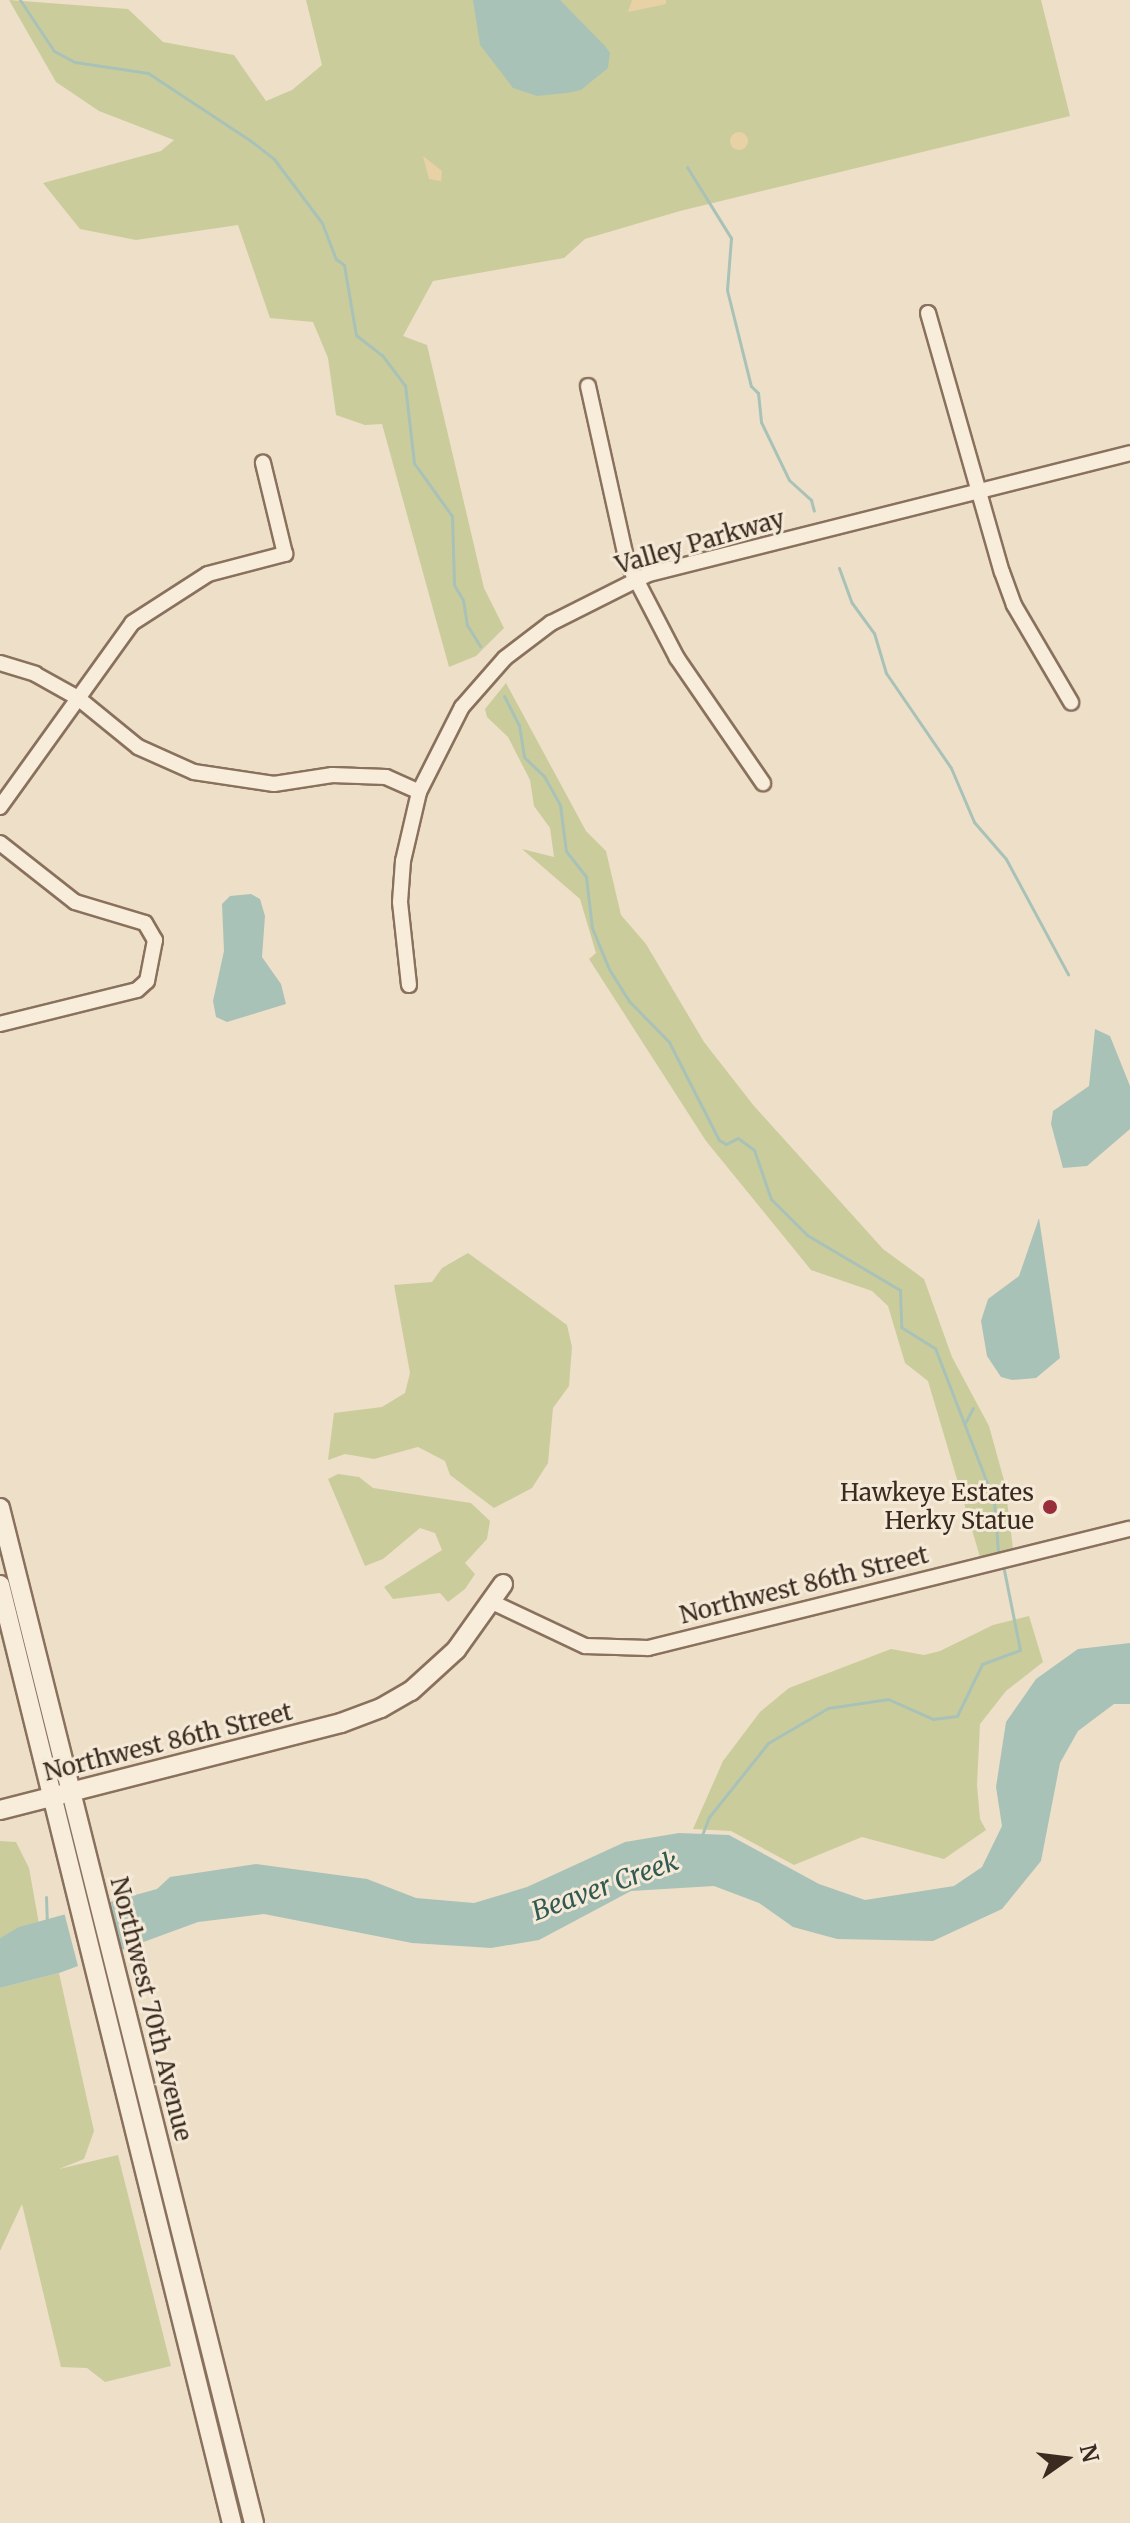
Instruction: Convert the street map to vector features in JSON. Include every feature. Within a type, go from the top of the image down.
[{"type":"main road","name":"Northwest 70th Avenue","points":[[0,1508],[62,1794],[72,1876],[232,2523]]},
{"type":"main road","name":"Northwest 86th Street","points":[[0,1810],[326,1727],[381,1708],[435,1671],[494,1603],[503,1584]]},
{"type":"main road","name":"Northwest 70th Avenue","points":[[0,1585],[62,1794],[92,1871],[254,2523]]},
{"type":"street","points":[[928,313],[1014,605],[1071,702]]},
{"type":"street","points":[[588,386],[620,539],[637,580],[677,658],[763,783]]},
{"type":"street","name":"Valley Parkway","points":[[409,985],[400,902],[403,861],[419,792],[462,707],[505,658],[573,609],[637,580],[1130,453]]},
{"type":"street","points":[[0,807],[112,647],[151,607],[208,574],[285,554],[263,463]]},
{"type":"street","points":[[0,663],[35,674],[78,698],[138,747],[194,772],[274,784],[332,775],[386,777],[419,792]]},
{"type":"street","points":[[0,843],[75,902],[145,923],[153,932],[155,952],[147,981],[137,990],[0,1024]]},
{"type":"street","name":"Northwest 86th Street","points":[[494,1603],[585,1646],[648,1648],[1130,1529]]},
{"type":"green space","points":[[9,0],[128,9],[163,42],[234,55],[266,101],[292,90],[322,65],[306,0],[1041,0],[1070,116],[680,211],[585,239],[564,258],[433,281],[403,336],[427,345],[484,588],[504,628],[476,656],[449,667],[382,424],[365,425],[336,415],[328,358],[313,322],[270,318],[238,225],[136,240],[80,229],[43,183],[161,151],[174,140],[99,111],[56,82]]},
{"type":"green space","points":[[506,683],[586,831],[606,851],[621,915],[646,944],[704,1042],[754,1106],[883,1249],[924,1279],[952,1357],[989,1426],[1005,1484],[1013,1549],[980,1557],[928,1381],[905,1363],[888,1306],[872,1291],[811,1270],[706,1141],[589,959],[596,953],[580,899],[522,849],[554,857],[550,828],[534,806],[530,780],[508,737],[487,717],[485,709]]},
{"type":"green space","points":[[468,1253],[567,1325],[572,1347],[569,1386],[553,1408],[548,1463],[532,1488],[494,1508],[450,1475],[445,1461],[418,1447],[374,1459],[345,1454],[328,1460],[334,1413],[382,1407],[405,1393],[410,1373],[394,1285],[432,1282],[442,1268]]},
{"type":"green space","points":[[338,1474],[359,1477],[373,1488],[471,1503],[490,1521],[487,1539],[465,1563],[475,1574],[465,1589],[448,1602],[440,1593],[393,1599],[384,1587],[442,1550],[435,1533],[420,1528],[383,1559],[365,1566],[328,1479]]},
{"type":"green space","points":[[1029,1616],[1043,1662],[1006,1691],[980,1724],[977,1785],[980,1819],[986,1830],[944,1859],[862,1837],[794,1865],[731,1831],[693,1829],[723,1761],[760,1712],[789,1688],[891,1649],[924,1655],[940,1651],[993,1625]]},
{"type":"green space","points":[[0,1841],[16,1842],[29,1868],[39,1924],[0,1938]]},
{"type":"green space","points":[[59,1973],[94,2131],[84,2159],[59,2169],[118,2155],[171,2366],[105,2382],[87,2368],[61,2367],[22,2204],[0,2251],[0,1988]]},
{"type":"sand","points":[[632,0],[666,0],[666,4],[628,12]]},
{"type":"sand","points":[[739,132],[748,141],[739,150],[730,141]]},
{"type":"sand","points":[[423,156],[442,171],[441,181],[429,179]]},
{"type":"water","points":[[473,0],[560,0],[610,53],[608,68],[581,90],[567,93],[537,96],[513,88],[480,45]]},
{"type":"water","points":[[251,894],[260,899],[265,916],[262,957],[281,984],[286,1004],[227,1022],[216,1017],[213,1001],[224,951],[222,904],[230,896]]},
{"type":"water","points":[[1095,1029],[1110,1036],[1130,1086],[1130,1129],[1087,1166],[1063,1168],[1051,1124],[1053,1111],[1089,1086]]},
{"type":"water","points":[[1039,1218],[1060,1358],[1036,1378],[1012,1380],[1001,1377],[987,1356],[981,1321],[988,1299],[1019,1276]]},
{"type":"water","name":"Beaver Creek","points":[[1130,1643],[1130,1704],[1114,1704],[1078,1731],[1060,1763],[1041,1861],[1002,1909],[933,1941],[837,1939],[793,1927],[759,1903],[714,1886],[631,1891],[539,1940],[491,1948],[412,1943],[264,1914],[198,1922],[59,1973],[0,1988],[0,1938],[19,1927],[157,1889],[170,1877],[256,1864],[367,1879],[416,1898],[474,1903],[527,1887],[625,1842],[679,1833],[729,1835],[819,1884],[865,1900],[954,1886],[982,1867],[1002,1826],[996,1787],[1006,1722],[1036,1679],[1078,1649]]},
{"type":"pier","points":[[108,1898],[122,1952],[79,1970],[64,1912]]},
{"type":"waterway","points":[[20,0],[54,51],[75,62],[148,73],[251,141],[274,159],[322,223],[336,259],[344,265],[356,335],[382,355],[405,385],[414,463],[452,516],[454,585],[463,600],[467,625],[480,646]]},
{"type":"waterway","points":[[687,167],[731,238],[727,290],[751,386],[758,393],[761,422],[789,480],[811,500],[814,511]]},
{"type":"waterway","points":[[839,568],[852,603],[874,633],[886,673],[951,768],[974,822],[1006,859],[1068,974]]},
{"type":"waterway","points":[[504,696],[519,725],[524,757],[544,776],[560,805],[566,851],[586,877],[592,928],[609,969],[629,1001],[669,1042],[719,1140],[726,1144],[738,1138],[754,1150],[771,1199],[807,1235],[900,1290],[901,1327],[935,1348],[994,1501],[998,1552]]},
{"type":"waterway","points":[[965,1423],[973,1408]]},
{"type":"waterway","points":[[702,1835],[709,1817],[768,1743],[828,1708],[888,1699],[933,1719],[957,1716],[982,1664],[1020,1650],[1004,1570]]},
{"type":"waterway","points":[[46,1897],[47,1924]]},
{"type":"place","name":"Hawkeye Estates Herky Statue","points":[[1050,1507]]}]
